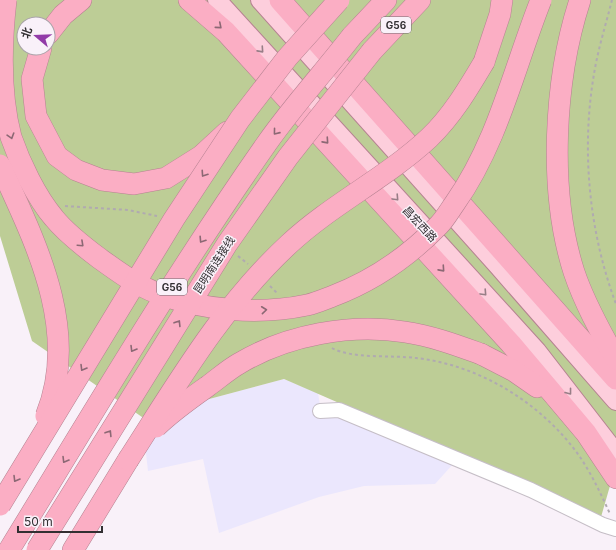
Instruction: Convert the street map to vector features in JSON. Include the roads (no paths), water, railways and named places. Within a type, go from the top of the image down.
[{"type":"highway","points":[[6,0],[2,38],[3,97],[10,136],[28,176],[54,219],[85,248],[126,278],[158,294],[204,306],[256,311],[308,305],[352,289],[396,264],[441,224],[471,180],[492,137],[516,64],[541,0]]},
{"type":"highway","points":[[56,24],[63,15],[81,0]]},
{"type":"highway","points":[[189,0],[237,44],[511,344],[586,433],[616,478]]},
{"type":"highway","points":[[280,0],[616,379]]},
{"type":"highway","points":[[0,505],[174,219],[240,119],[287,58],[339,0]]},
{"type":"highway","name":"G56","points":[[10,550],[145,328],[268,142],[352,36],[386,0]]},
{"type":"highway","name":"昆明南连接线","points":[[37,550],[231,238],[288,157],[372,51],[420,0]]},
{"type":"highway","points":[[73,550],[191,360],[223,317],[260,272],[296,238],[334,208],[391,168],[429,137],[460,103],[484,62],[500,14],[502,0]]},
{"type":"highway","points":[[580,0],[563,66],[558,117],[558,165],[561,213],[574,271],[596,325],[616,359]]},
{"type":"highway","points":[[39,56],[32,79],[36,116],[57,156],[76,170],[102,180],[134,184],[166,178],[201,156],[240,119]]},
{"type":"highway","points":[[0,165],[34,239],[49,281],[58,327],[58,372],[48,412],[30,456]]},
{"type":"highway","points":[[128,460],[157,426],[200,391],[240,363],[281,344],[331,332],[368,329],[404,332],[443,340],[481,354],[514,371],[542,390],[586,433]]},
{"type":"main road","name":"昌宏西路","points":[[217,0],[537,351],[616,453]]},
{"type":"main road","points":[[260,0],[498,266],[616,401]]},
{"type":"lane","points":[[324,413],[338,410],[531,490],[603,525],[616,529]]}]
